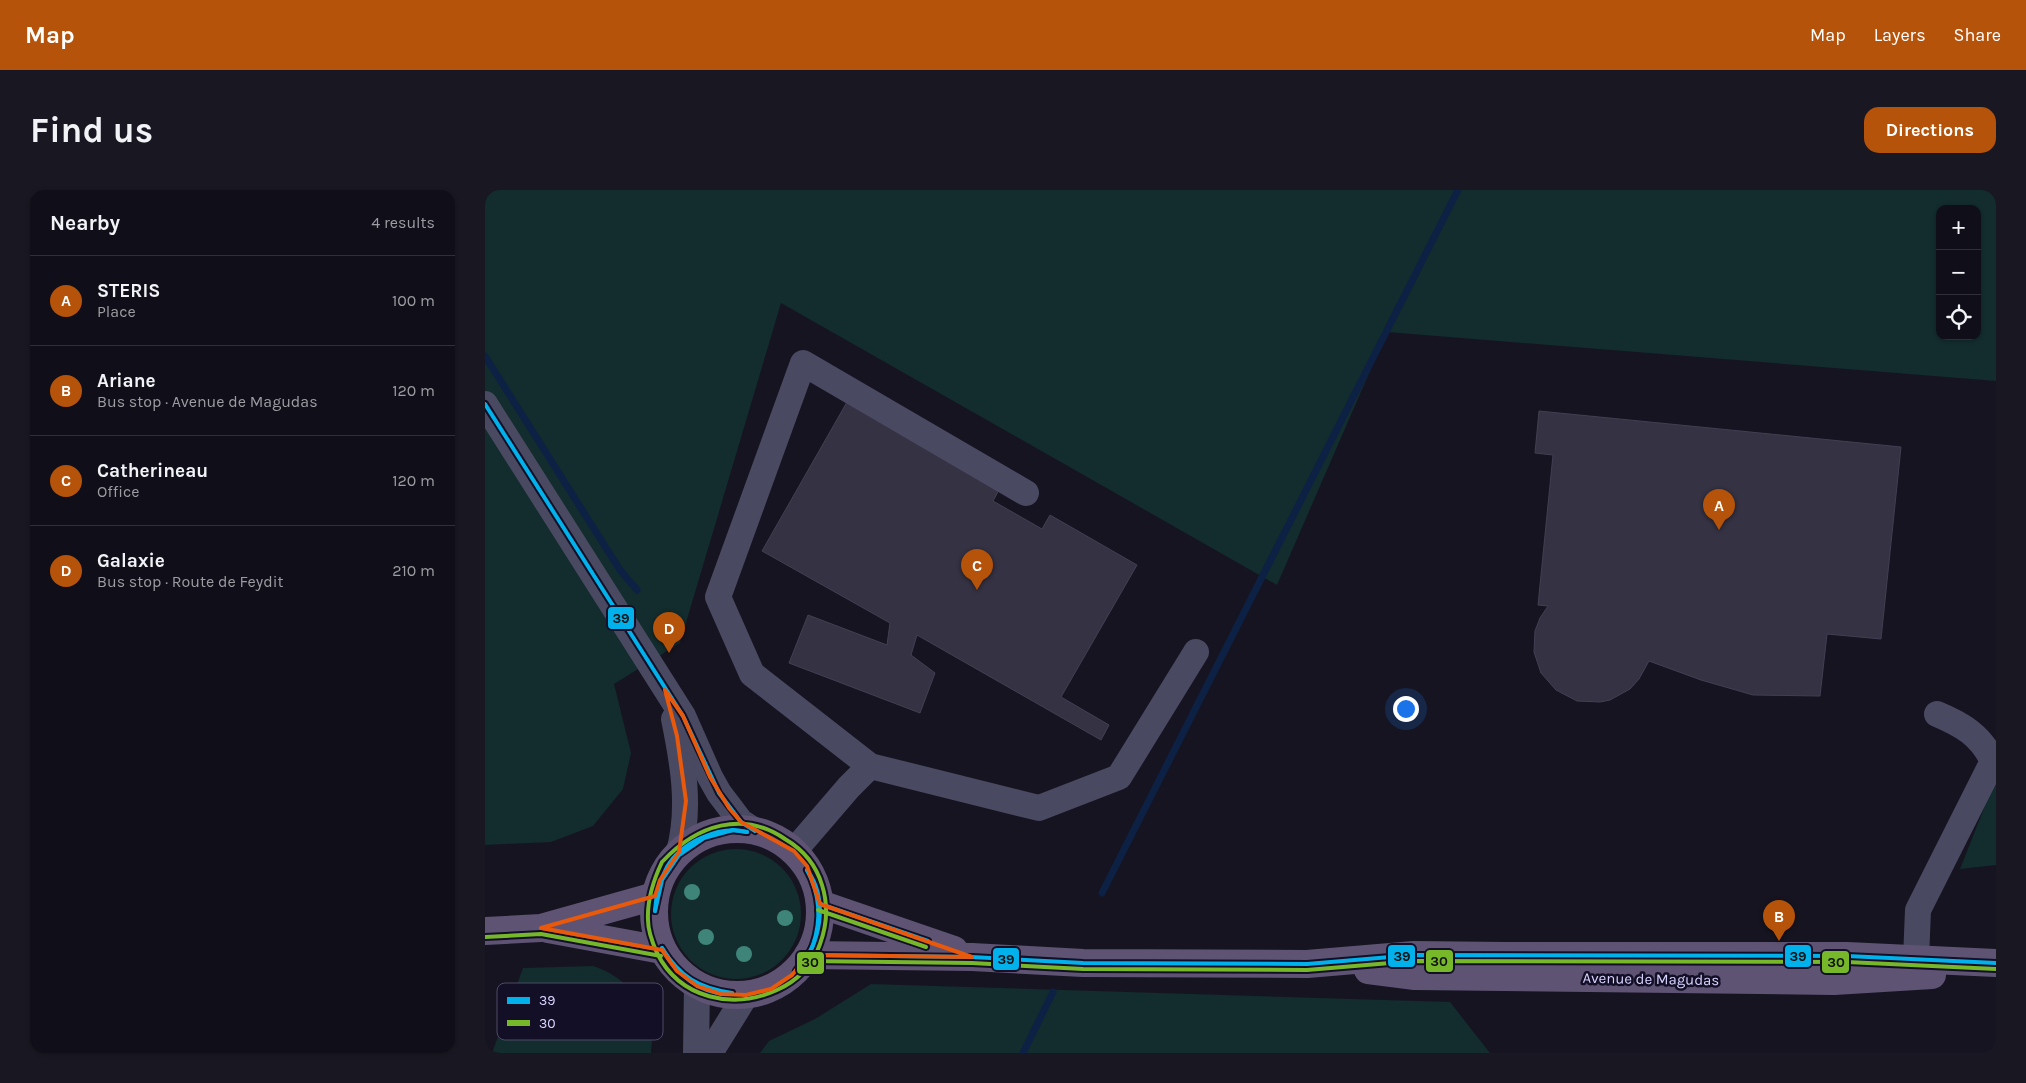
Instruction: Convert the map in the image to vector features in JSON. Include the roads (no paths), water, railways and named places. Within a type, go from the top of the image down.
[{"type":"main road","points":[[728,830],[755,831],[775,838],[794,851],[807,866],[815,884],[820,904],[818,930],[809,955],[792,974],[771,989],[746,995],[721,994],[697,986],[677,971],[663,950],[654,924],[655,896],[660,880],[668,865],[679,852],[702,837],[728,830]]},
{"type":"main road","points":[[485,931],[541,928],[655,896]]},
{"type":"main road","name":"Avenue de Magudas","points":[[820,904],[864,917],[972,957]]},
{"type":"main road","points":[[541,928],[663,950]]},
{"type":"main road","name":"Avenue de Magudas","points":[[809,955],[972,957],[1083,963],[1307,964],[1414,955],[1847,956],[1996,963]]},
{"type":"main road","name":"Avenue de Magudas","points":[[1307,964],[1415,976],[1834,981],[1913,977],[1996,968]]},
{"type":"street","points":[[1026,493],[803,363],[718,597],[752,674],[870,766],[1039,808],[1119,777],[1196,652]]},
{"type":"street","points":[[485,404],[691,730],[703,761],[719,792],[741,822],[755,831]]},
{"type":"street","points":[[665,690],[677,736],[686,801],[685,827],[679,852]]},
{"type":"street","points":[[1916,959],[1918,910],[1994,758],[1985,745],[1973,734],[1958,723],[1937,714]]},
{"type":"street","points":[[794,851],[849,787],[870,766]]},
{"type":"street","points":[[696,1053],[697,986]]},
{"type":"street","points":[[710,1053],[746,995]]},
{"type":"waterway","points":[[1102,893],[1458,190]]},
{"type":"waterway","points":[[485,356],[620,570],[637,590]]},
{"type":"waterway","points":[[1023,1053],[1053,992]]},
{"type":"place","name":"STERIS","points":[[1719,530]]},
{"type":"place","name":"Catherineau","points":[[977,590]]},
{"type":"place","name":"Galaxie","points":[[669,653]]},
{"type":"place","name":"Ariane","points":[[1779,941]]}]
